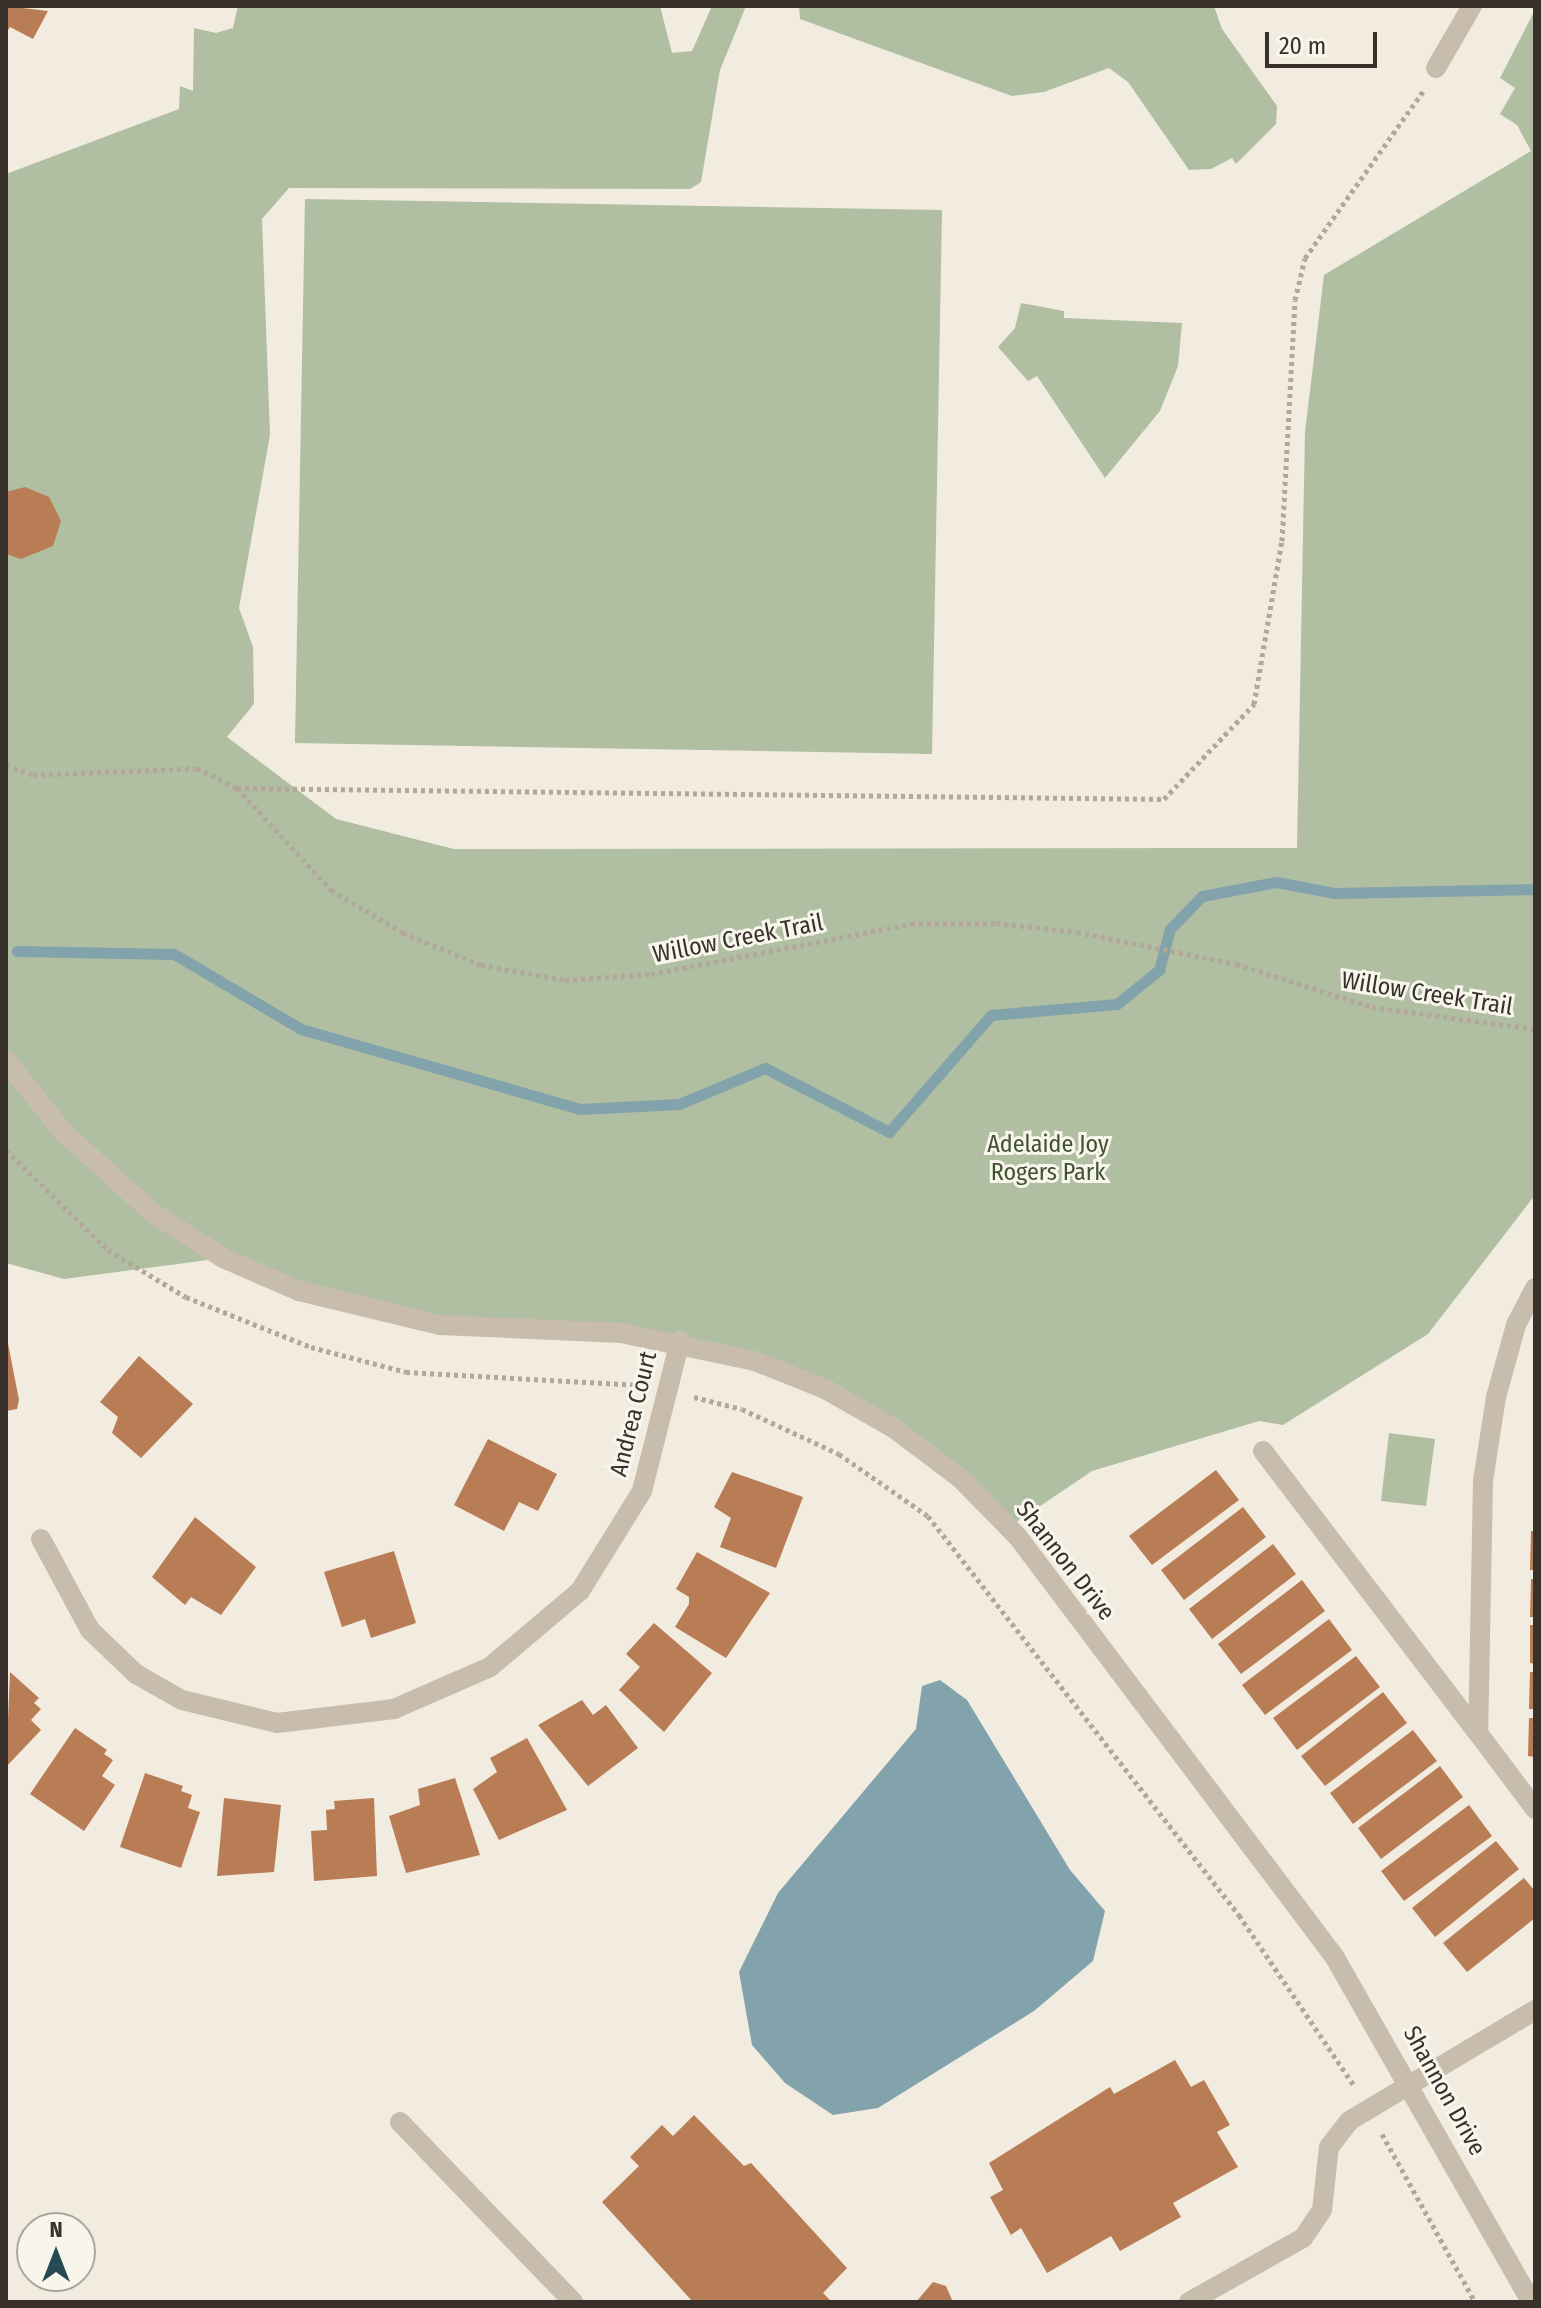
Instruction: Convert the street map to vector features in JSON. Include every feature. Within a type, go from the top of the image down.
[{"type":"street","points":[[1436,68],[1472,6]]},
{"type":"street","name":"Shannon Drive","points":[[6,1060],[61,1130],[153,1213],[223,1258],[299,1291],[440,1325],[680,1341],[755,1361],[827,1390],[895,1429],[960,1478],[1009,1527],[1334,1956],[1408,2081],[1531,2302]]},
{"type":"street","points":[[1478,1733],[1483,1481],[1496,1397],[1516,1325],[1535,1288]]},
{"type":"street","name":"Andrea Court","points":[[41,1539],[90,1630],[136,1674],[182,1700],[277,1723],[394,1709],[490,1667],[580,1591],[642,1491],[670,1391],[680,1341]]},
{"type":"street","points":[[1263,1451],[1535,1809]]},
{"type":"street","points":[[1189,2302],[1303,2238],[1322,2210],[1329,2147],[1349,2121],[1370,2111],[1408,2081],[1535,2010]]},
{"type":"street","points":[[400,2122],[573,2302]]},
{"type":"path","points":[[237,788],[1164,799],[1254,704],[1282,541],[1295,300],[1305,258],[1345,194],[1408,119],[1436,68]]},
{"type":"path","name":"Willow Creek Trail","points":[[6,765],[33,775],[197,768],[237,788],[331,890],[403,933],[481,965],[551,978],[651,974],[911,924],[1064,930],[1140,949],[1236,964],[1372,1007],[1535,1029]]},
{"type":"path","points":[[6,1150],[108,1250],[186,1297],[311,1347],[406,1372],[670,1391],[742,1409],[839,1454],[928,1516],[1305,2004],[1370,2111],[1475,2302]]},
{"type":"green space","name":"Adelaide Joy Rogers Park","points":[[238,6],[660,6],[672,53],[692,51],[712,6],[746,6],[720,70],[701,182],[690,189],[289,188],[262,219],[270,435],[239,608],[253,647],[254,704],[227,737],[336,819],[454,849],[1297,848],[1305,432],[1324,275],[1531,151],[1517,125],[1500,114],[1515,88],[1500,78],[1535,10],[1535,1195],[1428,1334],[1283,1425],[1259,1421],[1092,1471],[1009,1527],[827,1390],[680,1341],[440,1325],[223,1258],[64,1279],[6,1263],[6,174],[179,109],[180,86],[193,91],[194,28],[216,33],[233,28]]},
{"type":"green space","points":[[799,6],[1214,6],[1222,29],[1277,106],[1276,124],[1236,164],[1232,158],[1211,169],[1189,170],[1128,82],[1109,68],[1044,92],[1012,96],[800,19]]},
{"type":"green space","points":[[305,199],[942,210],[932,754],[295,743]]},
{"type":"green space","points":[[1021,303],[1064,311],[1064,318],[1182,323],[1178,366],[1160,411],[1105,478],[1037,376],[1028,381],[998,347],[1015,328]]},
{"type":"green space","points":[[1389,1433],[1435,1439],[1426,1506],[1381,1501]]},
{"type":"water","points":[[940,1680],[967,1700],[1070,1870],[1105,1911],[1093,1961],[1034,2011],[878,2108],[833,2115],[785,2083],[752,2045],[739,1972],[778,1893],[916,1729],[922,1686]]},
{"type":"building","points":[[6,6],[48,11],[33,39],[10,27],[6,33]]},
{"type":"building","points":[[25,487],[49,497],[61,521],[53,546],[21,559],[6,554],[6,492]]},
{"type":"building","points":[[6,1333],[19,1400],[17,1409],[6,1411]]},
{"type":"building","points":[[139,1356],[193,1404],[141,1458],[112,1433],[118,1417],[100,1402]]},
{"type":"building","points":[[488,1439],[557,1474],[538,1511],[519,1502],[504,1531],[454,1505]]},
{"type":"building","points":[[1216,1470],[1239,1500],[1152,1565],[1129,1536]]},
{"type":"building","points":[[732,1472],[803,1497],[776,1568],[720,1547],[731,1518],[714,1507]]},
{"type":"building","points":[[1243,1507],[1266,1537],[1184,1600],[1161,1570]]},
{"type":"building","points":[[195,1517],[256,1567],[221,1615],[191,1597],[185,1605],[152,1577]]},
{"type":"building","points":[[1531,1531],[1535,1531],[1535,1570],[1530,1570]]},
{"type":"building","points":[[1273,1544],[1296,1574],[1212,1639],[1189,1609]]},
{"type":"building","points":[[394,1551],[416,1623],[371,1638],[365,1619],[342,1627],[324,1572]]},
{"type":"building","points":[[697,1552],[770,1593],[726,1658],[675,1627],[689,1604],[689,1597],[676,1589]]},
{"type":"building","points":[[1531,1579],[1535,1579],[1535,1617],[1530,1617]]},
{"type":"building","points":[[1302,1580],[1325,1611],[1241,1674],[1218,1644]]},
{"type":"building","points":[[1329,1619],[1352,1650],[1265,1715],[1242,1685]]},
{"type":"building","points":[[654,1623],[712,1673],[664,1732],[619,1690],[640,1667],[626,1654]]},
{"type":"building","points":[[1530,1625],[1535,1625],[1535,1664],[1530,1663]]},
{"type":"building","points":[[1356,1656],[1380,1687],[1297,1750],[1273,1718]]},
{"type":"building","points":[[10,1672],[39,1698],[34,1703],[41,1709],[31,1720],[41,1730],[6,1767]]},
{"type":"building","points":[[1530,1672],[1535,1672],[1535,1709],[1529,1709]]},
{"type":"building","points":[[1383,1692],[1407,1723],[1325,1786],[1301,1756]]},
{"type":"building","points":[[582,1700],[593,1715],[606,1705],[638,1748],[588,1786],[538,1725]]},
{"type":"building","points":[[1529,1718],[1535,1718],[1535,1757],[1528,1756]]},
{"type":"building","points":[[75,1728],[107,1750],[104,1754],[113,1760],[102,1776],[115,1785],[84,1831],[30,1794]]},
{"type":"building","points":[[1413,1730],[1437,1761],[1353,1824],[1330,1793]]},
{"type":"building","points":[[527,1738],[567,1810],[499,1840],[473,1789],[497,1772],[490,1758]]},
{"type":"building","points":[[1440,1766],[1463,1797],[1381,1859],[1358,1828]]},
{"type":"building","points":[[145,1773],[183,1786],[181,1791],[192,1795],[188,1808],[200,1812],[181,1868],[120,1847]]},
{"type":"building","points":[[455,1778],[480,1855],[406,1873],[389,1816],[420,1805],[418,1789]]},
{"type":"building","points":[[224,1798],[281,1805],[274,1872],[217,1876]]},
{"type":"building","points":[[374,1798],[377,1876],[314,1881],[311,1831],[327,1830],[326,1810],[335,1809],[334,1801]]},
{"type":"building","points":[[1469,1805],[1492,1836],[1404,1901],[1381,1871]]},
{"type":"building","points":[[1496,1841],[1519,1869],[1435,1937],[1412,1908]]},
{"type":"building","points":[[1524,1878],[1535,1891],[1535,1918],[1467,1972],[1443,1943]]},
{"type":"building","points":[[1175,2060],[1191,2087],[1204,2080],[1230,2125],[1217,2132],[1238,2167],[1173,2203],[1181,2217],[1120,2251],[1111,2236],[1047,2273],[1021,2228],[1011,2235],[990,2197],[1003,2190],[989,2163],[1110,2087],[1114,2094]]},
{"type":"building","points":[[694,2115],[744,2166],[751,2163],[847,2268],[823,2293],[832,2302],[693,2302],[602,2202],[639,2166],[630,2157],[662,2125],[673,2136]]},
{"type":"building","points":[[933,2282],[946,2286],[953,2302],[916,2302]]},
{"type":"waterway","points":[[17,951],[174,954],[301,1029],[580,1109],[679,1104],[765,1068],[889,1132],[991,1015],[1117,1004],[1159,970],[1170,929],[1202,896],[1276,882],[1334,893],[1535,889]]}]
